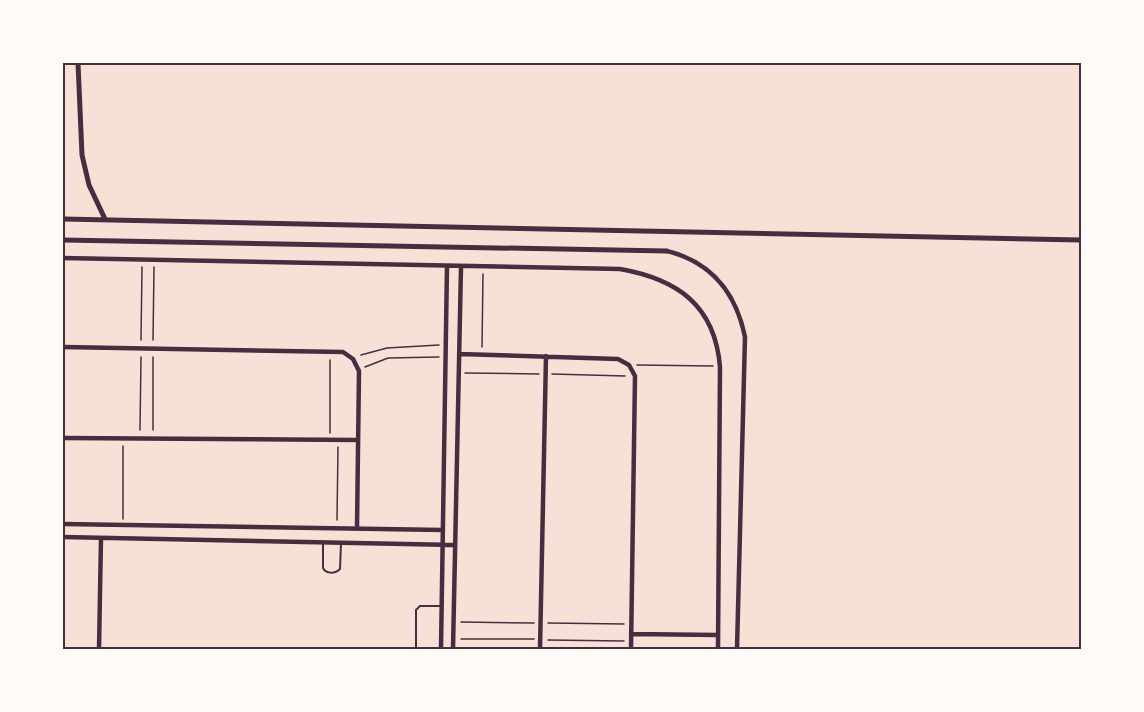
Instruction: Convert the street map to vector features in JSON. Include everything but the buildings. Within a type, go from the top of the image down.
[{"type":"street","points":[[78,63],[82,155],[89,185],[105,219]]},
{"type":"street","points":[[63,219],[1081,240]]},
{"type":"street","points":[[63,240],[667,251],[695,261],[719,280],[736,306],[745,337],[737,649]]},
{"type":"street","points":[[63,258],[620,269],[646,273],[671,284],[692,301],[709,321],[719,345],[718,649]]},
{"type":"street","points":[[441,649],[447,266]]},
{"type":"street","points":[[453,649],[461,267]]},
{"type":"street","points":[[63,347],[343,352],[353,359],[359,371],[357,528]]},
{"type":"street","points":[[459,354],[618,359],[629,365],[635,376],[636,388],[631,649]]},
{"type":"street","points":[[540,649],[546,356]]},
{"type":"street","points":[[63,438],[358,440]]},
{"type":"street","points":[[63,524],[443,530]]},
{"type":"street","points":[[63,537],[455,545]]},
{"type":"street","points":[[99,649],[101,538]]},
{"type":"street","points":[[631,634],[718,635]]},
{"type":"lane","points":[[323,542],[323,568],[329,572],[340,569],[341,542]]},
{"type":"lane","points":[[416,649],[416,610],[420,606],[442,606]]},
{"type":"path","points":[[482,355],[483,267]]},
{"type":"path","points":[[353,359],[387,348],[446,344]]},
{"type":"path","points":[[330,350],[330,440]]},
{"type":"path","points":[[359,371],[388,358],[445,356]]},
{"type":"path","points":[[629,365],[720,367]]},
{"type":"path","points":[[123,439],[123,525]]},
{"type":"path","points":[[337,528],[338,440]]}]
